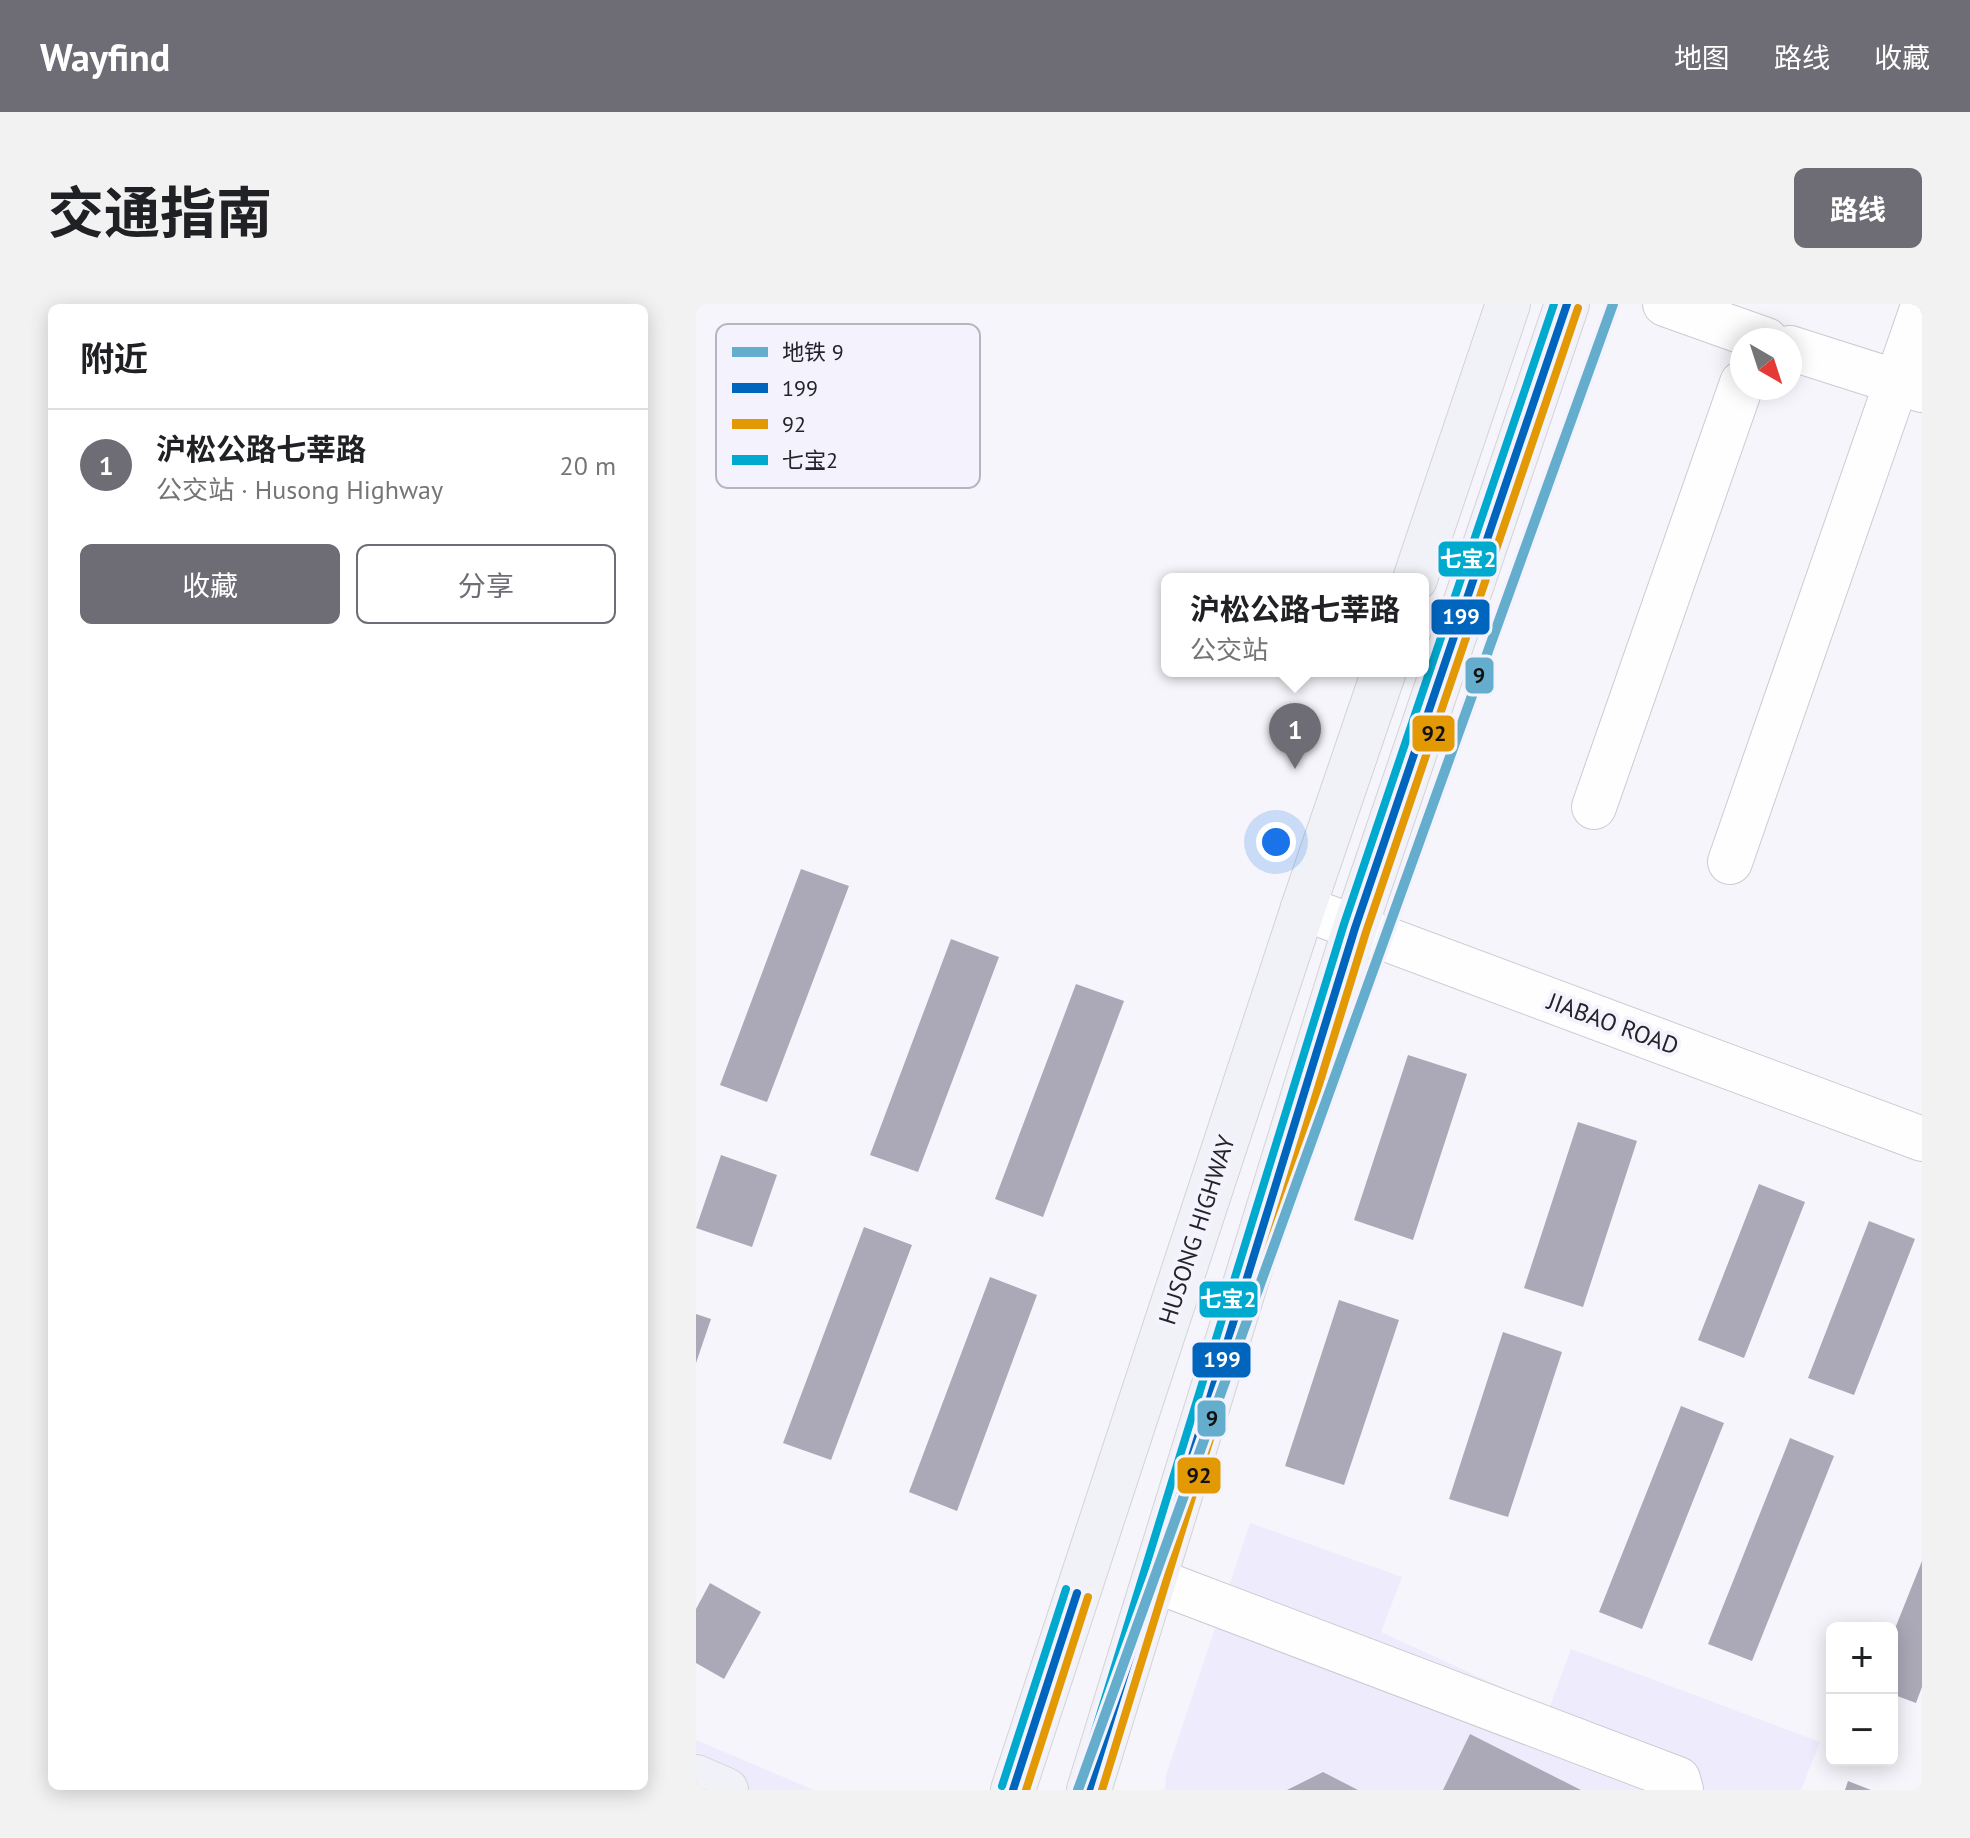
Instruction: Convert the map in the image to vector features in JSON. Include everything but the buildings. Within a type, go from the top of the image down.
[{"type":"main road","points":[[1417,573],[1508,304]]},
{"type":"main road","points":[[1089,1790],[1355,928],[1567,304]]},
{"type":"main road","name":"HUSONG HIGHWAY","points":[[1013,1790],[1382,677]]},
{"type":"main road","points":[[696,1777],[726,1790]]},
{"type":"street","points":[[1665,304],[1747,328]]},
{"type":"street","points":[[1730,862],[1910,386],[1922,309]]},
{"type":"street","points":[[1802,346],[1910,386]]},
{"type":"street","points":[[1594,807],[1736,400]]},
{"type":"street","name":"JIABAO ROAD","points":[[1303,908],[1922,1139]]},
{"type":"street","points":[[1154,1580],[1678,1779],[1681,1790]]},
{"type":"shaded area","points":[[1250,1523],[1402,1577],[1381,1632],[1549,1709],[1571,1649],[1820,1742],[1801,1790],[1165,1790],[1166,1775]]},
{"type":"shaded area","points":[[696,1740],[814,1790],[696,1790]]},
{"type":"metro line","name":"9","points":[[1078,1790],[1613,304]]},
{"type":"transit line","name":"七宝2","points":[[1429,673],[1554,304]]},
{"type":"transit line","name":"199","points":[[1089,1790],[1355,928],[1567,304]]},
{"type":"transit line","name":"92","points":[[1102,1790],[1366,932],[1578,308]]},
{"type":"transit line","name":"七宝2","points":[[1078,1786],[1344,924],[1428,677]]},
{"type":"transit line","name":"七宝2","points":[[1002,1786],[1066,1589]]},
{"type":"transit line","name":"199","points":[[1013,1790],[1077,1593]]},
{"type":"transit line","name":"92","points":[[1026,1790],[1088,1597]]},
{"type":"place","name":"沪松公路七莘路","points":[[1295,769]]}]
